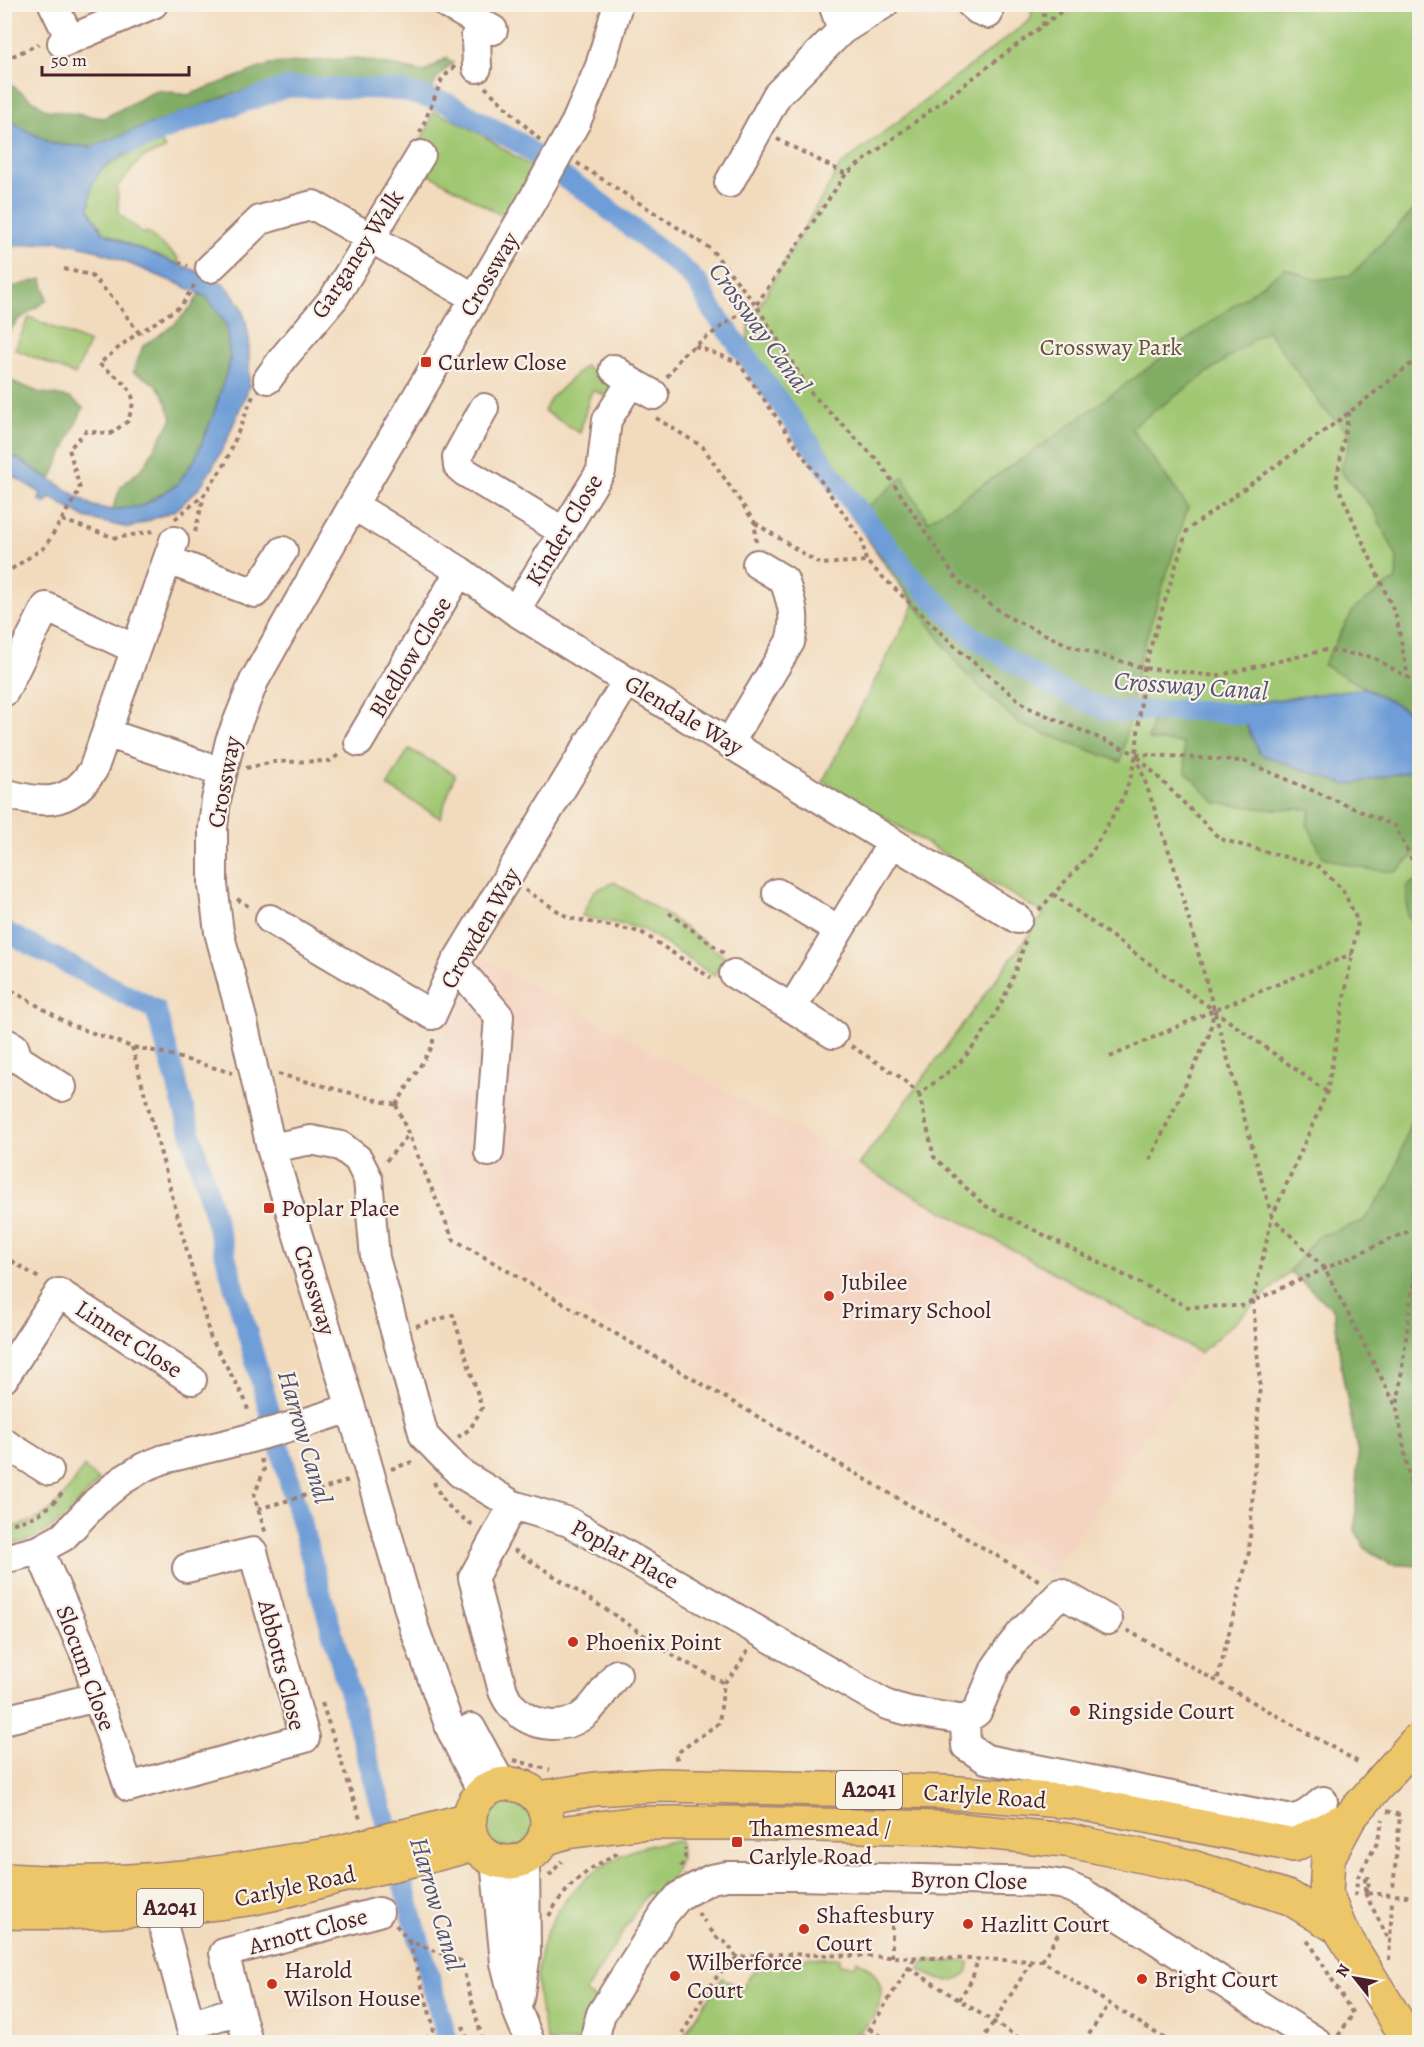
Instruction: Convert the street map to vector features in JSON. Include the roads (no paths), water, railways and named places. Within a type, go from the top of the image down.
[{"type":"main road","points":[[1410,2043],[1347,1916],[1326,1894],[1328,1858],[1337,1809],[1419,1737]]},
{"type":"main road","name":"Carlyle Road","points":[[506,1827],[515,1785],[596,1789],[660,1785],[946,1792],[1075,1802],[1294,1845],[1337,1809]]},
{"type":"main road","name":"Carlyle Road","points":[[4,1912],[159,1910],[251,1898],[333,1866],[506,1827],[566,1832],[638,1823],[734,1823],[940,1828],[1066,1840],[1189,1866],[1347,1916]]},
{"type":"main road","name":"Carlyle Road","points":[[4,1880],[125,1881],[160,1879],[244,1868],[333,1866]]},
{"type":"street","points":[[53,4],[66,41],[148,6]]},
{"type":"street","points":[[447,4],[487,27],[476,35],[478,75]]},
{"type":"street","name":"Crossway","points":[[506,1827],[415,1630],[351,1408],[271,1148],[243,1022],[219,932],[213,885],[213,828],[232,771],[233,731],[254,681],[353,505],[576,122],[600,66],[618,4]]},
{"type":"street","points":[[729,183],[777,95],[838,17],[884,4]]},
{"type":"street","name":"Garganey Walk","points":[[262,383],[334,298],[371,238],[422,141]]},
{"type":"street","points":[[205,272],[260,220],[314,205],[475,298]]},
{"type":"street","name":"Kinder Close","points":[[515,611],[601,471],[607,420],[633,382]]},
{"type":"street","points":[[484,408],[458,457],[458,466],[564,532]]},
{"type":"street","name":"Glendale Way","points":[[353,505],[460,571],[515,611],[627,681],[1018,919]]},
{"type":"street","points":[[4,793],[40,802],[51,801],[71,793],[87,779],[93,770],[173,538],[255,593],[283,550]]},
{"type":"street","points":[[730,742],[790,642],[794,628],[791,600],[784,580],[757,564]]},
{"type":"street","name":"Bledlow Close","points":[[359,742],[460,571]]},
{"type":"street","points":[[4,692],[46,607],[135,649]]},
{"type":"street","name":"Crowden Way","points":[[270,919],[432,1015],[455,964],[627,681]]},
{"type":"street","points":[[106,733],[232,771]]},
{"type":"street","points":[[792,1008],[892,843]]},
{"type":"street","points":[[777,893],[839,930]]},
{"type":"street","points":[[455,964],[499,1016],[489,1152]]},
{"type":"street","points":[[729,971],[833,1034]]},
{"type":"street","points":[[9,1045],[18,1059],[62,1087]]},
{"type":"street","name":"Poplar Place","points":[[271,1148],[311,1140],[341,1146],[358,1158],[368,1179],[375,1258],[431,1454],[513,1505],[569,1522],[887,1705],[965,1720]]},
{"type":"street","name":"Linnet Close","points":[[4,1378],[13,1348],[59,1293],[192,1380]]},
{"type":"street","points":[[4,1559],[39,1550],[63,1537],[96,1502],[121,1481],[144,1467],[164,1459],[307,1422],[351,1408]]},
{"type":"street","points":[[4,1443],[59,1477]]},
{"type":"street","points":[[513,1505],[473,1578],[503,1691],[510,1705],[530,1720],[542,1724],[567,1723],[588,1711],[617,1674]]},
{"type":"street","name":"Slocum Close","points":[[39,1550],[87,1659],[97,1697],[129,1787]]},
{"type":"street","name":"Abbotts Close","points":[[129,1787],[305,1738],[253,1552],[187,1568]]},
{"type":"street","points":[[1108,1620],[1060,1593],[1022,1632],[996,1667],[977,1712],[965,1720],[966,1746],[986,1759],[1287,1819],[1296,1820],[1309,1813],[1337,1809]]},
{"type":"street","points":[[4,1720],[97,1697]]},
{"type":"street","points":[[506,1827],[505,1963],[517,2010],[530,2043]]},
{"type":"street","name":"Byron Close","points":[[595,2043],[601,2014],[664,1914],[679,1896],[711,1879],[727,1876],[796,1875],[1064,1884],[1083,1893],[1317,2043]]},
{"type":"street","points":[[159,1910],[193,2034],[239,2010]]},
{"type":"street","name":"Arnott Close","points":[[248,2043],[224,1953],[386,1915]]},
{"type":"water","points":[[4,106],[16,125],[52,144],[91,147],[153,123],[161,142],[125,155],[102,169],[92,184],[89,209],[103,232],[132,246],[214,278],[228,288],[241,306],[246,322],[249,340],[249,387],[225,444],[212,468],[199,488],[176,510],[129,528],[85,518],[50,497],[45,504],[39,500],[41,493],[5,471],[5,451],[93,506],[112,510],[142,506],[177,485],[195,459],[213,416],[230,361],[226,325],[207,297],[91,248],[58,241],[14,246],[5,250]]},
{"type":"water","points":[[1365,688],[1419,717],[1419,769],[1347,785],[1260,754],[1237,705]]},
{"type":"waterway","name":"Crossway Canal","points":[[130,144],[177,125],[288,87],[403,91],[447,103],[521,144],[567,180],[587,192],[687,272],[699,285],[712,309],[852,502],[912,577],[969,634],[1049,685],[1106,710],[1119,712],[1190,710],[1268,716]]},
{"type":"waterway","name":"Harrow Canal","points":[[4,931],[156,1010],[448,2042]]},
{"type":"place","name":"Curlew Close","points":[[426,362]]},
{"type":"place","name":"Poplar Place","points":[[269,1208]]},
{"type":"place","name":"Jubilee Primary School","points":[[829,1296]]},
{"type":"place","name":"Phoenix Point","points":[[573,1642]]},
{"type":"place","name":"Ringside Court","points":[[1075,1711]]},
{"type":"place","name":"Thamesmead / Carlyle Road","points":[[737,1842]]},
{"type":"place","name":"Hazlitt Court","points":[[968,1924]]},
{"type":"place","name":"Shaftesbury Court","points":[[804,1929]]},
{"type":"place","name":"Wilberforce Court","points":[[675,1976]]},
{"type":"place","name":"Bright Court","points":[[1142,1979]]},
{"type":"place","name":"Harold Wilson House","points":[[272,1984]]},
{"type":"park label","name":"Crossway Park","points":[[1111,347]]}]
